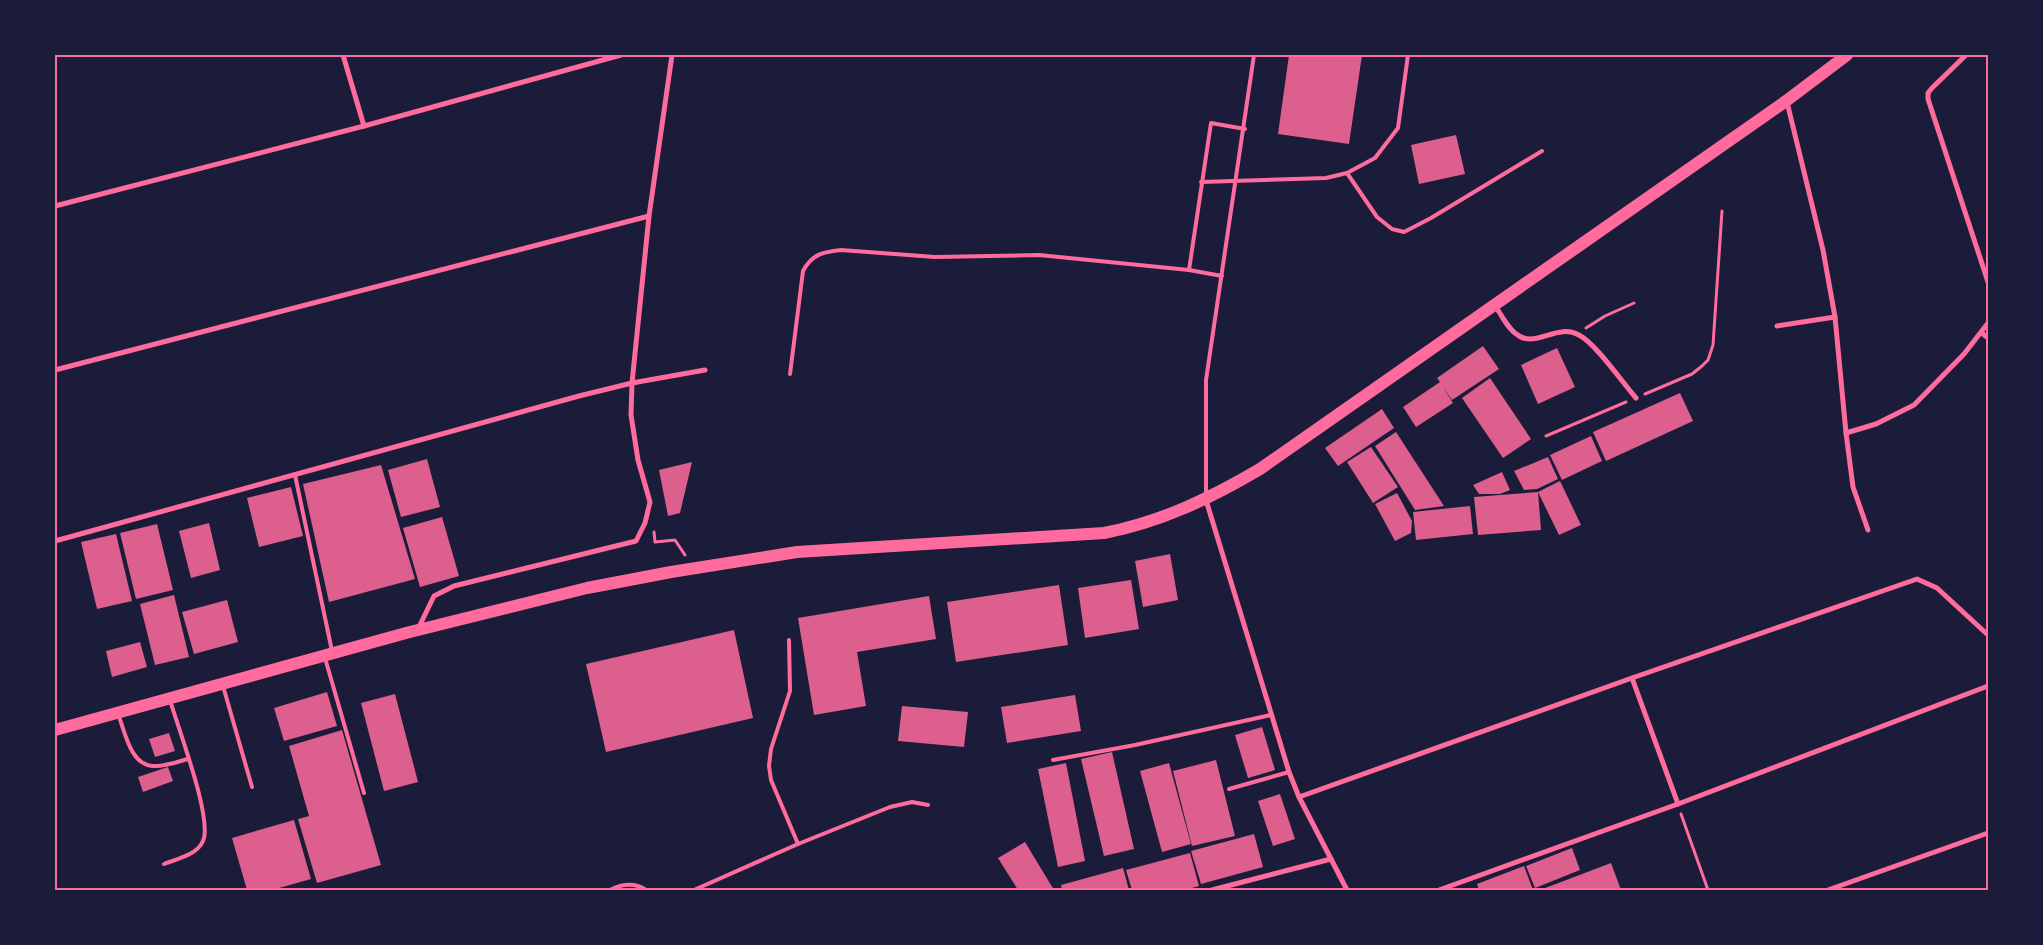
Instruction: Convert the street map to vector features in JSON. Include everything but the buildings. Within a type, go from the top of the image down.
[{"type":"main road","points":[[55,730],[328,654],[587,588],[694,568],[797,552],[1104,533],[1138,526],[1206,500],[1260,469],[1786,101],[1847,55]]},
{"type":"street","points":[[343,55],[364,126]]},
{"type":"street","points":[[55,206],[364,126],[621,55]]},
{"type":"street","points":[[418,630],[434,596],[454,586],[636,542],[645,523],[650,502],[638,460],[631,415],[632,383],[649,216],[672,55]]},
{"type":"street","points":[[1966,55],[1932,88],[1928,93],[1928,99],[1988,282]]},
{"type":"street","points":[[1786,101],[1823,250],[1836,317],[1846,433],[1853,487],[1868,530]]},
{"type":"street","points":[[55,370],[649,216]]},
{"type":"street","points":[[1495,306],[1512,330],[1519,336],[1533,339],[1556,332],[1578,334],[1588,342],[1636,398]]},
{"type":"street","points":[[1777,326],[1836,317]]},
{"type":"street","points":[[1846,433],[1876,424],[1914,405],[1982,333],[1988,323]]},
{"type":"street","points":[[1982,333],[1988,338]]},
{"type":"street","points":[[55,541],[632,383],[705,370]]},
{"type":"street","points":[[1206,500],[1289,772],[1299,797],[1348,890]]},
{"type":"street","points":[[1299,797],[1917,579],[1937,588],[1988,635]]},
{"type":"street","points":[[1632,678],[1678,804]]},
{"type":"street","points":[[1439,890],[1678,804],[1988,686]]},
{"type":"street","points":[[1828,890],[1988,832]]},
{"type":"street","points":[[1212,890],[1331,859]]},
{"type":"lane","points":[[1206,500],[1206,380],[1245,129],[1254,55]]},
{"type":"lane","points":[[1201,182],[1326,178],[1347,173],[1375,158],[1398,128],[1408,55]]},
{"type":"lane","points":[[1189,270],[1211,124],[1245,129]]},
{"type":"lane","points":[[1347,173],[1377,217],[1392,229],[1404,232],[1431,218],[1542,151]]},
{"type":"lane","points":[[790,374],[803,270],[808,261],[816,254],[828,251],[841,250],[935,257],[1039,255],[1189,270],[1222,276]]},
{"type":"lane","points":[[295,475],[328,654],[364,793]]},
{"type":"lane","points":[[789,640],[790,690],[771,749],[769,766],[772,780],[798,844]]},
{"type":"lane","points":[[222,683],[252,787]]},
{"type":"lane","points":[[164,864],[196,851],[203,841],[205,828],[203,809],[170,698]]},
{"type":"lane","points":[[118,712],[132,750],[140,762],[155,767],[188,759]]},
{"type":"lane","points":[[1053,760],[1135,745],[1271,715]]},
{"type":"lane","points":[[1229,789],[1289,772]]},
{"type":"lane","points":[[694,890],[798,844],[890,807],[912,802],[928,805]]},
{"type":"lane","points":[[610,890],[624,884],[639,886],[646,890]]},
{"type":"path","points":[[1546,436],[1692,374],[1708,360],[1713,345],[1722,211]]},
{"type":"path","points":[[1578,334],[1606,316],[1634,303]]},
{"type":"path","points":[[655,542],[675,540],[694,568]]},
{"type":"path","points":[[1678,804],[1708,890]]}]
